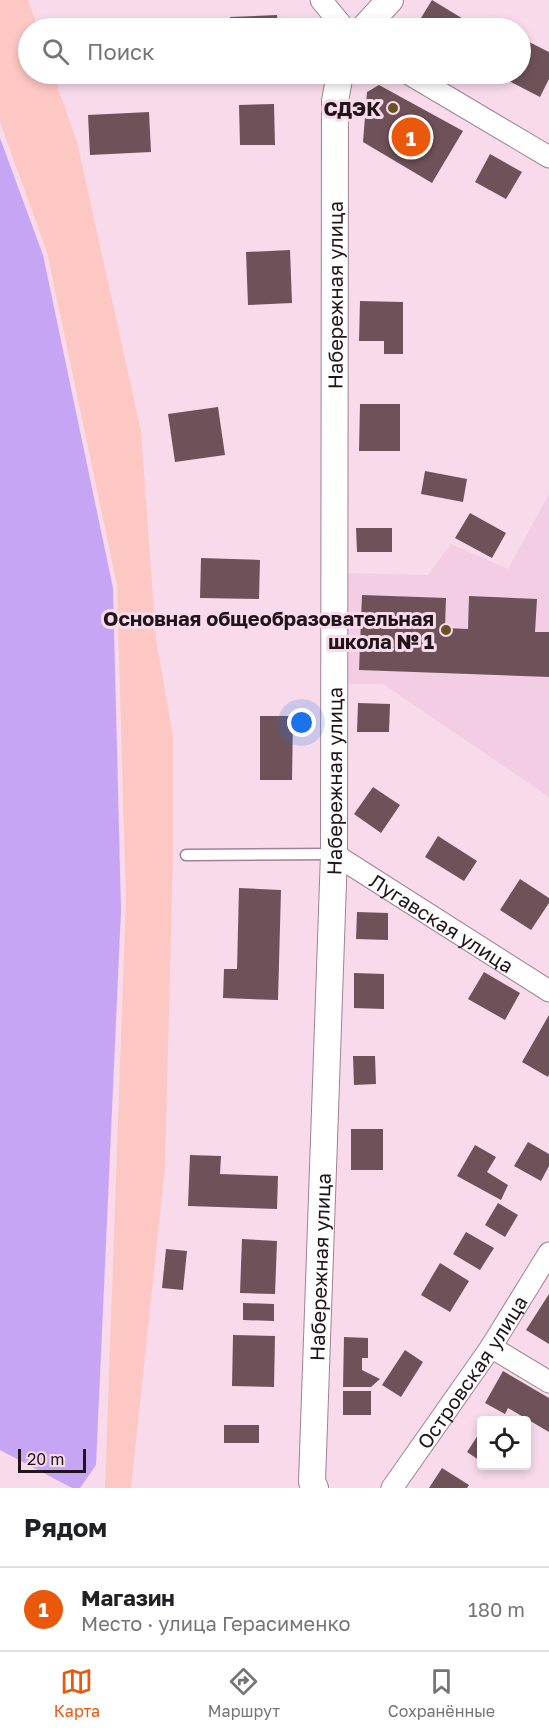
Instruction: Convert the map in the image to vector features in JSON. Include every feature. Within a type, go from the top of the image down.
[{"type":"street","points":[[321,0],[336,18]]},
{"type":"street","points":[[373,18],[390,0]]},
{"type":"street","name":"Набережная улица","points":[[315,1488],[312,1482],[334,854],[335,101],[338,84]]},
{"type":"street","points":[[427,84],[549,157]]},
{"type":"street","name":"Лугавская улица","points":[[334,854],[549,991]]},
{"type":"street","name":"Островская улица","points":[[392,1488],[491,1347],[549,1253]]},
{"type":"street","points":[[491,1347],[549,1382]]},
{"type":"lane","points":[[186,855],[334,854]]},
{"type":"shaded area","points":[[0,0],[28,0],[34,18],[18,18],[18,84],[57,84],[77,142],[141,431],[156,640],[173,736],[173,850],[165,1167],[131,1488],[105,1488],[126,900],[117,585],[47,252],[0,122]]},
{"type":"shaded area","points":[[0,138],[43,255],[113,588],[121,910],[96,1465],[80,1488],[72,1488],[0,1450]]},
{"type":"shaded area","name":"Основная общеобразовательная школа № 1","points":[[549,494],[549,797],[383,684],[345,684],[342,573],[428,575],[451,544],[508,569]]},
{"type":"building","points":[[432,0],[462,18],[421,18]]},
{"type":"building","points":[[277,15],[277,18],[230,18]]},
{"type":"building","points":[[531,43],[549,52],[549,79],[540,97],[515,84],[531,84]]},
{"type":"building","points":[[379,85],[463,131],[432,183],[363,142],[367,92]]},
{"type":"building","points":[[274,104],[275,145],[240,145],[239,105]]},
{"type":"building","points":[[149,112],[151,152],[90,155],[88,115]]},
{"type":"building","points":[[490,154],[522,172],[506,199],[475,182]]},
{"type":"building","points":[[290,250],[292,303],[248,305],[246,252]]},
{"type":"building","points":[[360,301],[403,302],[403,354],[384,354],[384,341],[359,341]]},
{"type":"building","points":[[360,404],[400,404],[400,451],[359,451]]},
{"type":"building","points":[[218,407],[225,455],[175,462],[168,414]]},
{"type":"building","points":[[425,471],[467,479],[463,502],[421,494]]},
{"type":"building","points":[[470,513],[506,533],[492,558],[455,538]]},
{"type":"building","points":[[356,528],[392,528],[392,552],[357,552]]},
{"type":"building","points":[[201,558],[260,560],[259,599],[200,598]]},
{"type":"building","points":[[362,595],[446,598],[445,628],[468,629],[469,596],[537,599],[535,632],[549,632],[549,677],[359,670]]},
{"type":"building","points":[[358,703],[390,704],[389,732],[357,732]]},
{"type":"building","points":[[260,716],[293,716],[292,780],[260,780]]},
{"type":"building","points":[[373,787],[400,805],[381,833],[354,814]]},
{"type":"building","points":[[438,836],[477,861],[464,881],[425,857]]},
{"type":"building","points":[[520,879],[549,898],[549,903],[531,930],[500,910]]},
{"type":"building","points":[[239,888],[281,890],[278,1000],[223,998],[224,969],[237,969]]},
{"type":"building","points":[[357,912],[388,913],[388,940],[356,939]]},
{"type":"building","points":[[484,972],[520,993],[505,1020],[468,999]]},
{"type":"building","points":[[354,973],[384,974],[384,1009],[354,1008]]},
{"type":"building","points":[[549,1015],[549,1074],[548,1077],[522,1062]]},
{"type":"building","points":[[353,1056],[375,1056],[376,1084],[354,1085]]},
{"type":"building","points":[[351,1129],[383,1129],[383,1170],[351,1170]]},
{"type":"building","points":[[528,1142],[549,1154],[549,1166],[541,1181],[514,1166]]},
{"type":"building","points":[[475,1145],[496,1157],[487,1172],[508,1185],[501,1200],[457,1176]]},
{"type":"building","points":[[190,1155],[221,1156],[220,1174],[278,1176],[277,1209],[188,1206]]},
{"type":"building","points":[[498,1203],[518,1215],[505,1237],[485,1225]]},
{"type":"building","points":[[466,1232],[494,1248],[480,1270],[453,1254]]},
{"type":"building","points":[[242,1239],[277,1241],[275,1294],[240,1293]]},
{"type":"building","points":[[166,1249],[187,1251],[183,1290],[162,1288]]},
{"type":"building","points":[[440,1263],[469,1281],[450,1312],[421,1295]]},
{"type":"building","points":[[549,1294],[549,1344],[526,1330]]},
{"type":"building","points":[[243,1303],[274,1304],[274,1321],[243,1320]]},
{"type":"building","points":[[233,1335],[275,1336],[274,1387],[232,1386]]},
{"type":"building","points":[[344,1337],[368,1338],[368,1358],[362,1358],[362,1370],[380,1379],[371,1387],[343,1387]]},
{"type":"building","points":[[405,1350],[423,1362],[401,1397],[382,1385]]},
{"type":"building","points":[[503,1371],[549,1398],[549,1432],[531,1421],[531,1416],[522,1416],[508,1408],[505,1414],[485,1403]]},
{"type":"building","points":[[343,1391],[371,1391],[371,1415],[343,1415]]},
{"type":"building","points":[[224,1425],[259,1425],[259,1443],[224,1443]]},
{"type":"building","points":[[477,1437],[477,1459],[467,1452]]},
{"type":"building","points":[[442,1468],[469,1485],[467,1488],[429,1488]]},
{"type":"place","name":"СДЭК","points":[[393,108]]},
{"type":"place","name":"Магазин","points":[[411,137]]},
{"type":"place","name":"Основная общеобразовательная школа № 1","points":[[446,630]]}]
